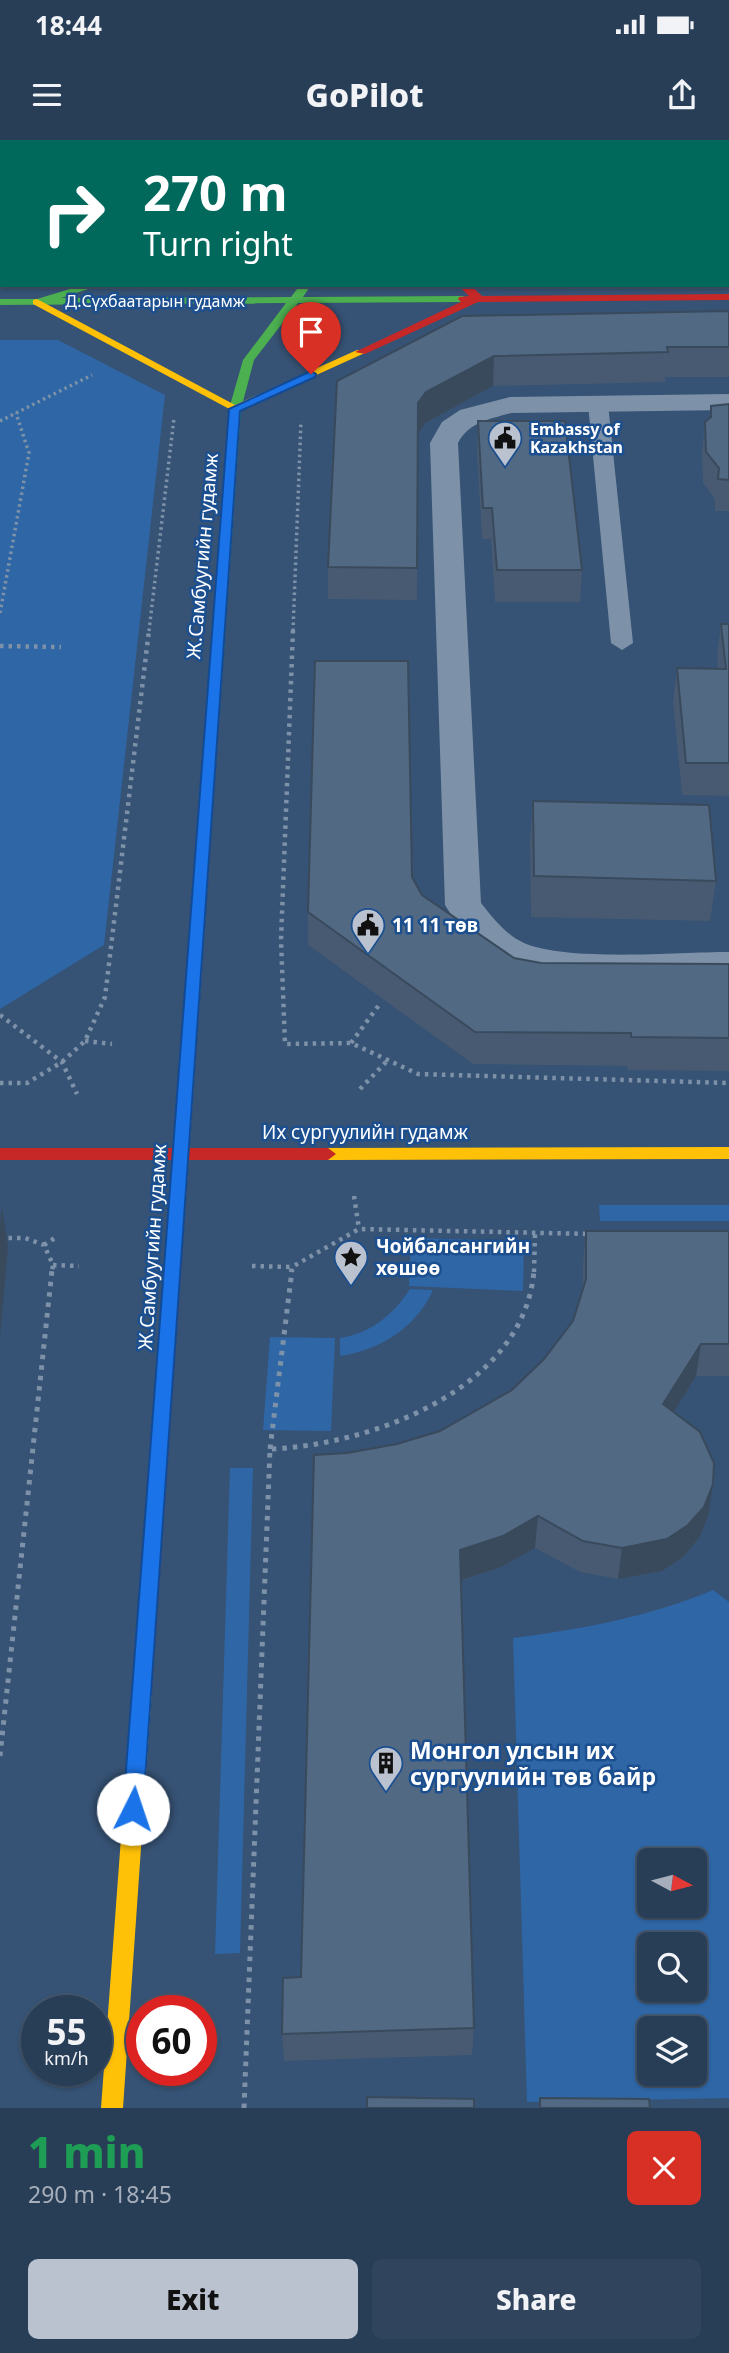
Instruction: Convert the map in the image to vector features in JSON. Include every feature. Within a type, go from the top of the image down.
[{"type":"main road","points":[[37,302],[88,287]]},
{"type":"main road","name":"Ж.Самбуугийн гудамж","points":[[112,2108],[179,1152],[235,409],[249,360],[305,287]]},
{"type":"main road","points":[[37,302],[235,409],[478,298],[465,287]]},
{"type":"main road","name":"Д.Сүхбаатарын гудамж","points":[[0,302],[729,297]]},
{"type":"main road","name":"Их сургуулийн гудамж","points":[[0,1154],[729,1153]]},
{"type":"street","points":[[729,402],[510,405],[470,416],[452,428],[444,443],[463,905],[484,933],[513,952],[549,963],[729,964]]},
{"type":"lane","points":[[598,404],[622,643]]},
{"type":"path","points":[[0,421],[95,373]]},
{"type":"path","points":[[0,1083],[27,1083],[62,1062],[85,1041],[105,997],[113,952],[175,411]]},
{"type":"path","points":[[0,613],[29,453],[16,413]]},
{"type":"path","points":[[0,646],[61,647]]},
{"type":"path","points":[[293,647],[281,940],[285,1044],[351,1043],[418,1074],[729,1083]]},
{"type":"path","points":[[351,1043],[379,1005]]},
{"type":"path","points":[[0,1015],[62,1062],[77,1094]]},
{"type":"path","points":[[85,1041],[112,1044]]},
{"type":"path","points":[[360,1089],[388,1060]]},
{"type":"path","points":[[354,1196],[359,1229]]},
{"type":"path","points":[[252,1266],[292,1267],[359,1229],[604,1234]]},
{"type":"path","points":[[270,1449],[305,1447],[361,1435],[415,1413],[453,1392],[497,1353],[515,1333],[527,1311],[534,1288],[534,1234]]},
{"type":"path","points":[[44,1245],[58,1236]]},
{"type":"path","points":[[0,1238],[24,1238],[44,1245],[53,1265],[0,1756]]},
{"type":"path","points":[[53,1265],[79,1266]]},
{"type":"path","points":[[244,2108],[270,1449],[292,1267]]},
{"type":"shaded area","points":[[0,340],[58,340],[165,395],[104,945],[0,1009]]},
{"type":"shaded area","points":[[599,1205],[729,1205],[729,1221],[600,1221]]},
{"type":"shaded area","points":[[411,1238],[524,1241],[523,1291],[409,1286]]},
{"type":"shaded area","points":[[410,1289],[433,1290],[426,1304],[407,1326],[369,1349],[340,1356],[340,1338],[362,1332],[389,1315]]},
{"type":"shaded area","points":[[270,1337],[335,1338],[331,1431],[263,1430]]},
{"type":"shaded area","points":[[230,1468],[253,1468],[240,1953],[215,1954]]},
{"type":"shaded area","points":[[713,1590],[729,1602],[729,2098],[527,2102],[513,1638],[615,1621],[664,1608]]},
{"type":"building","points":[[729,311],[729,347],[667,347],[668,352],[494,356],[426,392],[418,403],[417,568],[328,567],[337,381],[462,316]]},
{"type":"building","points":[[729,404],[729,480],[718,479],[719,468],[706,452],[705,422],[711,417],[711,406]]},
{"type":"building","points":[[478,421],[565,421],[582,570],[497,570],[492,508],[483,508]]},
{"type":"building","points":[[721,624],[729,624],[729,763],[686,763],[677,668],[726,669]]},
{"type":"building","points":[[315,661],[408,661],[412,877],[422,895],[514,958],[541,963],[729,964],[729,1038],[631,1037],[631,1033],[475,1032],[308,912]]},
{"type":"building","points":[[533,801],[709,805],[716,881],[534,876]]},
{"type":"building","name":"Монгол улсын их сургуулийн төв байр","points":[[586,1231],[729,1231],[729,1344],[701,1344],[663,1404],[700,1432],[714,1463],[713,1484],[704,1507],[688,1525],[667,1539],[622,1548],[583,1541],[538,1516],[503,1536],[460,1550],[474,2028],[282,2034],[283,1978],[301,1977],[314,1455],[347,1453],[397,1444],[440,1431],[512,1390],[544,1359],[573,1321],[586,1279]]},
{"type":"building","points":[[367,2097],[474,2099],[474,2108],[367,2108]]},
{"type":"building","points":[[540,2098],[649,2099],[650,2108],[540,2108]]},
{"type":"traffic: fast","points":[[37,302],[88,287]]},
{"type":"traffic: fast","points":[[203,848],[235,409],[249,360],[304,287]]},
{"type":"traffic: fast","points":[[0,302],[463,299]]},
{"type":"traffic: slow","points":[[37,302],[235,409],[361,352]]},
{"type":"traffic: slow","points":[[178,1197],[203,848]]},
{"type":"traffic: slow","points":[[328,1154],[729,1153]]},
{"type":"traffic: slow","points":[[112,2108],[142,1689]]},
{"type":"traffic: jam","points":[[361,352],[478,298],[465,287]]},
{"type":"traffic: jam","points":[[463,299],[729,297]]},
{"type":"traffic: jam","points":[[0,1154],[328,1154]]},
{"type":"traffic: jam","points":[[142,1689],[178,1197]]},
{"type":"place","name":"Embassy of Kazakhstan","points":[[505,468]]},
{"type":"place","name":"11 11 төв","points":[[368,955]]},
{"type":"place","name":"Чойбалсангийн хөшөө","points":[[351,1287]]},
{"type":"place","name":"Монгол улсын их сургуулийн төв байр","points":[[386,1793]]},
{"type":"route","points":[[133,1809],[235,409],[311,374]]}]
